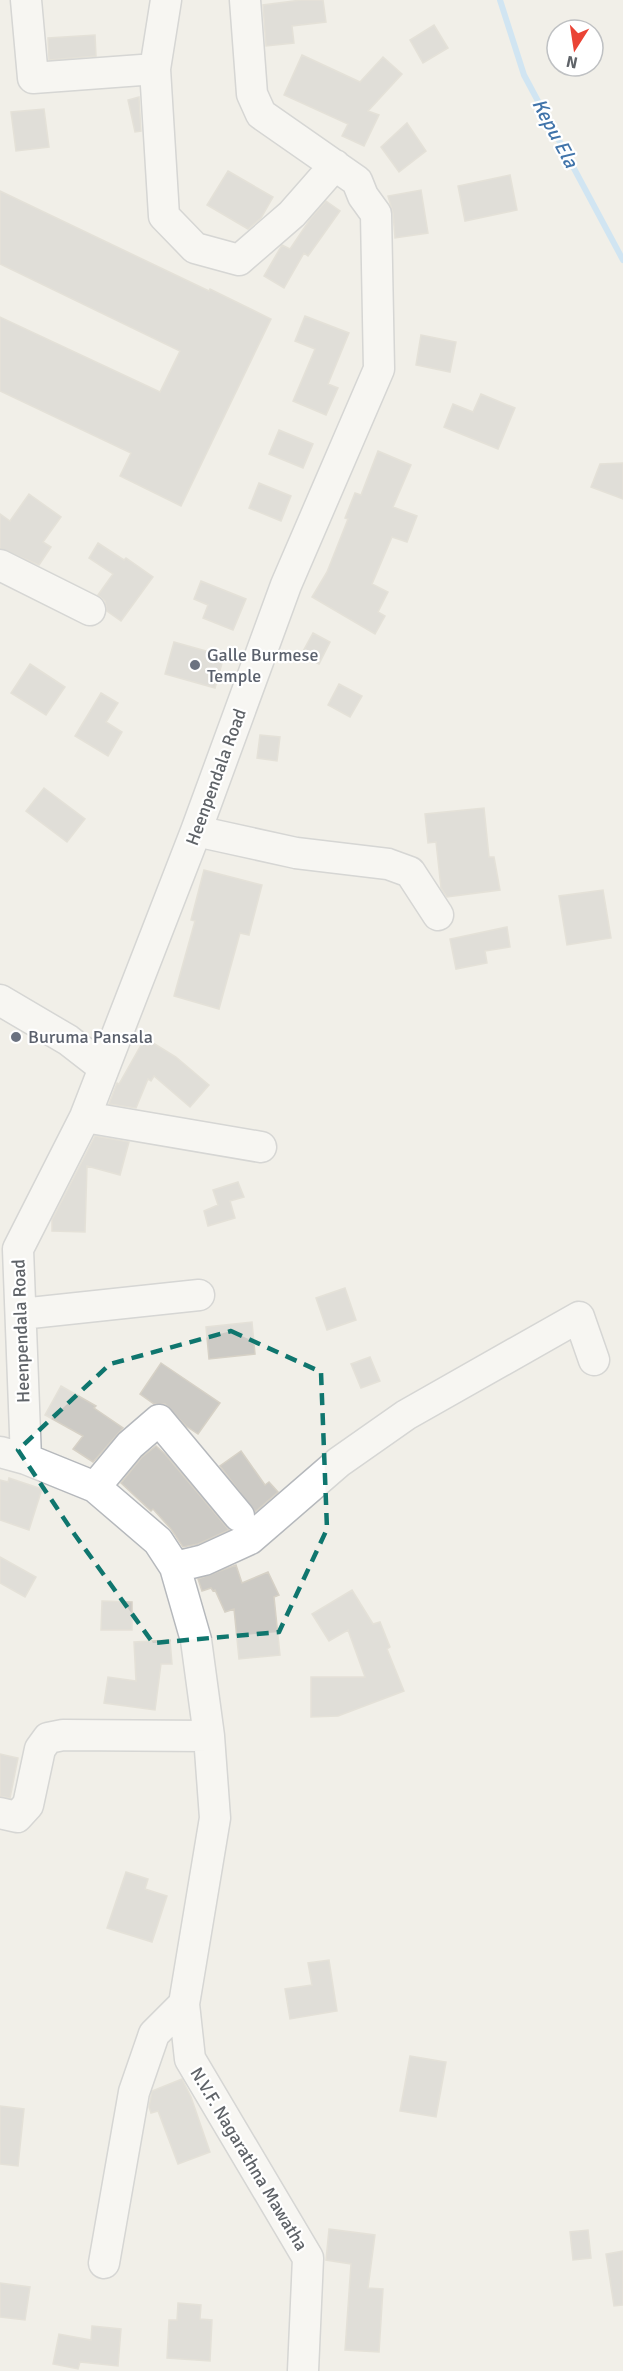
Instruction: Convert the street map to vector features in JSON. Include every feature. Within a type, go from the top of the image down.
[{"type":"street","points":[[26,0],[33,78],[155,69]]},
{"type":"street","points":[[166,0],[155,69],[164,216],[195,248],[239,260],[292,214],[334,165]]},
{"type":"street","name":"Heenpendala Road","points":[[13,1455],[21,1314],[18,1248],[85,1117],[196,831],[286,585],[379,369],[375,214],[363,196],[357,181],[261,114],[252,94],[245,0]]},
{"type":"street","points":[[0,565],[90,610]]},
{"type":"street","points":[[196,831],[296,853],[388,864],[410,872],[438,915]]},
{"type":"street","points":[[0,1000],[68,1040],[105,1068]]},
{"type":"street","points":[[85,1117],[261,1147]]},
{"type":"street","points":[[21,1314],[199,1295]]},
{"type":"street","points":[[175,1567],[204,1560],[250,1539],[339,1462],[406,1415],[579,1317],[594,1360]]},
{"type":"street","points":[[95,1487],[130,1445],[159,1420],[239,1516]]},
{"type":"street","name":"N.V.F. Nagarathna Mawatha","points":[[13,1455],[95,1487],[158,1541],[175,1567],[196,1641],[209,1736],[215,1818],[184,2004],[190,2059],[308,2258],[303,2371]]},
{"type":"street","points":[[0,1814],[17,1817],[28,1805],[40,1749],[48,1738],[63,1735],[209,1736]]},
{"type":"street","points":[[104,2263],[134,2092],[154,2034],[184,2004]]},
{"type":"highlighted area","points":[[231,1331],[321,1372],[327,1529],[279,1632],[153,1643],[75,1535],[18,1450],[110,1364]]},
{"type":"building","points":[[301,0],[323,0],[326,22],[292,26],[294,43],[266,46],[263,5]]},
{"type":"building","points":[[434,25],[448,48],[423,63],[410,40]]},
{"type":"building","points":[[95,35],[96,56],[49,60],[48,38]]},
{"type":"building","points":[[302,55],[360,82],[383,57],[402,74],[368,111],[379,115],[364,146],[342,136],[348,124],[284,95]]},
{"type":"building","points":[[139,97],[141,131],[135,132],[128,100]]},
{"type":"building","points":[[44,109],[49,147],[16,151],[11,112]]},
{"type":"building","points":[[407,123],[426,151],[399,172],[381,147]]},
{"type":"building","points":[[228,171],[273,197],[261,218],[248,229],[207,205]]},
{"type":"building","points":[[510,175],[517,210],[465,221],[458,186]]},
{"type":"building","points":[[421,190],[428,233],[395,238],[393,213],[388,196]]},
{"type":"building","points":[[0,191],[271,319],[181,506],[120,476],[131,453],[0,391],[0,317],[160,392],[180,351],[0,264]]},
{"type":"building","points":[[326,201],[340,211],[308,256],[304,253],[284,288],[264,276],[282,245],[290,249]]},
{"type":"building","points":[[305,316],[349,333],[328,384],[338,388],[326,415],[293,401],[315,349],[295,341]]},
{"type":"building","points":[[421,335],[456,342],[450,372],[416,365]]},
{"type":"building","points":[[481,394],[515,408],[498,449],[444,427],[453,404],[473,412]]},
{"type":"building","points":[[279,430],[313,444],[303,468],[269,454]]},
{"type":"building","points":[[378,451],[411,465],[393,507],[417,516],[407,542],[392,537],[372,584],[388,592],[378,612],[385,616],[375,634],[312,597],[327,572],[348,519],[345,518],[355,493],[361,495]]},
{"type":"building","points":[[623,463],[623,499],[591,487],[600,464]]},
{"type":"building","points":[[259,483],[291,496],[281,521],[249,508]]},
{"type":"building","points":[[29,494],[61,517],[43,542],[51,547],[39,565],[0,548],[0,514],[10,521]]},
{"type":"building","points":[[98,543],[124,560],[126,558],[153,577],[121,621],[107,611],[105,601],[98,595],[113,574],[89,558]]},
{"type":"building","points":[[201,581],[246,599],[233,630],[203,618],[208,605],[194,599]]},
{"type":"building","points":[[313,633],[330,642],[319,664],[301,655]]},
{"type":"building","name":"Galle Burmese Temple","points":[[174,642],[224,656],[215,688],[165,674]]},
{"type":"building","points":[[30,664],[65,687],[46,715],[11,693]]},
{"type":"building","points":[[339,684],[362,696],[350,717],[328,705]]},
{"type":"building","points":[[101,693],[118,703],[106,722],[122,732],[108,756],[75,736]]},
{"type":"building","points":[[260,735],[280,737],[277,761],[257,758]]},
{"type":"building","points":[[44,788],[85,819],[67,842],[26,811]]},
{"type":"building","points":[[484,808],[489,857],[494,857],[500,890],[447,897],[441,888],[436,842],[428,843],[425,814]]},
{"type":"building","points":[[204,870],[262,885],[249,935],[240,933],[219,1009],[174,996],[195,921],[191,920]]},
{"type":"building","points":[[603,890],[611,938],[567,945],[559,896]]},
{"type":"building","points":[[507,927],[510,947],[485,951],[487,963],[456,969],[450,939]]},
{"type":"building","points":[[145,1038],[176,1057],[209,1085],[190,1107],[154,1076],[151,1081],[148,1079],[136,1108],[109,1104],[117,1083],[119,1084]]},
{"type":"building","points":[[95,1136],[129,1142],[120,1175],[87,1166],[85,1232],[52,1231],[52,1220]]},
{"type":"building","points":[[238,1182],[244,1197],[230,1201],[235,1218],[208,1226],[204,1211],[218,1205],[213,1190]]},
{"type":"building","points":[[345,1288],[356,1320],[327,1330],[316,1298]]},
{"type":"building","points":[[252,1322],[255,1354],[209,1359],[206,1327]]},
{"type":"building","points":[[370,1357],[380,1381],[361,1388],[351,1364]]},
{"type":"building","points":[[161,1363],[220,1403],[198,1434],[186,1426],[165,1404],[154,1404],[140,1394]]},
{"type":"building","points":[[61,1386],[96,1406],[94,1408],[123,1428],[93,1462],[73,1449],[83,1436],[45,1415]]},
{"type":"building","points":[[156,1446],[229,1530],[198,1544],[183,1547],[153,1509],[151,1511],[121,1483],[142,1457]]},
{"type":"building","points":[[241,1451],[265,1485],[269,1482],[278,1492],[255,1512],[220,1466]]},
{"type":"building","points":[[9,1478],[42,1489],[29,1530],[0,1520],[0,1480],[8,1482]]},
{"type":"building","points":[[0,1557],[36,1577],[25,1597],[0,1583]]},
{"type":"building","points":[[236,1565],[242,1583],[268,1572],[279,1595],[274,1597],[280,1655],[239,1659],[234,1609],[225,1612],[215,1590],[211,1588],[202,1591],[198,1579]]},
{"type":"building","points":[[352,1590],[373,1624],[380,1622],[390,1647],[387,1649],[404,1691],[338,1716],[311,1717],[311,1677],[365,1677],[348,1630],[329,1641],[312,1614]]},
{"type":"building","points":[[102,1601],[132,1602],[132,1630],[101,1630]]},
{"type":"building","points":[[170,1640],[172,1664],[161,1664],[155,1710],[104,1703],[108,1677],[136,1681],[134,1642]]},
{"type":"building","points":[[0,1754],[18,1758],[10,1798],[0,1796]]},
{"type":"building","points":[[126,1872],[148,1879],[145,1889],[167,1896],[152,1942],[107,1928]]},
{"type":"building","points":[[329,1960],[337,2011],[290,2019],[285,1989],[312,1985],[308,1963]]},
{"type":"building","points":[[410,2056],[446,2062],[436,2117],[400,2111]]},
{"type":"building","points":[[182,2079],[191,2097],[210,2152],[178,2164],[158,2111],[151,2113],[149,2107],[152,2091]]},
{"type":"building","points":[[0,2106],[24,2109],[18,2166],[0,2164]]},
{"type":"building","points":[[329,2229],[375,2235],[368,2288],[383,2289],[379,2352],[345,2350],[351,2264],[326,2260]]},
{"type":"building","points":[[588,2230],[591,2258],[573,2260],[570,2232]]},
{"type":"building","points":[[623,2251],[623,2305],[614,2306],[606,2254]]},
{"type":"building","points":[[0,2283],[30,2287],[25,2320],[0,2317]]},
{"type":"building","points":[[178,2303],[201,2305],[200,2319],[212,2320],[210,2361],[167,2358],[169,2320],[177,2320]]},
{"type":"building","points":[[92,2326],[121,2329],[118,2366],[80,2362],[78,2369],[53,2364],[59,2334],[91,2340]]},
{"type":"waterway","name":"Kepu Ela","points":[[500,0],[524,75],[623,260]]},
{"type":"place","name":"Galle Burmese Temple","points":[[195,665]]},
{"type":"place","name":"Buruma Pansala","points":[[16,1037]]}]
